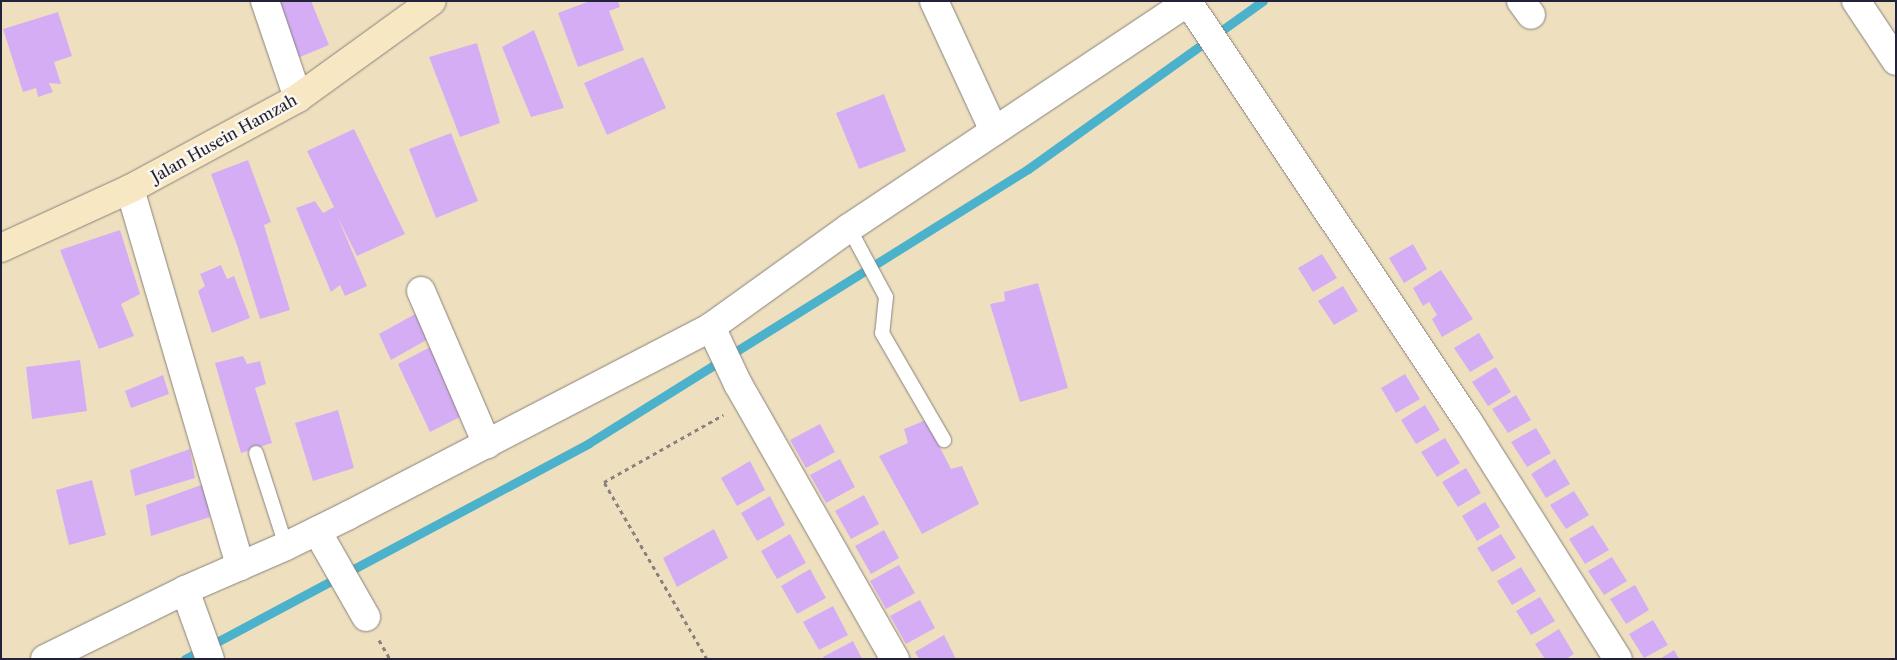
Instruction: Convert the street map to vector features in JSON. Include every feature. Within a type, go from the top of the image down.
[{"type":"street","points":[[265,1],[298,98]]},
{"type":"street","name":"Jalan Husein Hamzah","points":[[1,248],[130,190],[298,98],[432,1]]},
{"type":"street","points":[[934,1],[994,131]]},
{"type":"street","points":[[1856,1],[1896,61]]},
{"type":"street","points":[[45,659],[187,595],[240,566],[318,532],[711,328],[853,234],[994,131],[1189,3],[1468,421],[1618,659]]},
{"type":"street","points":[[130,190],[240,566]]},
{"type":"street","points":[[421,292],[487,444]]},
{"type":"street","points":[[711,328],[743,393],[895,659]]},
{"type":"street","points":[[318,532],[366,617]]},
{"type":"street","points":[[187,595],[210,659]]},
{"type":"lane","points":[[853,234],[886,297],[882,333],[944,440]]},
{"type":"lane","points":[[256,453],[286,546]]},
{"type":"path","points":[[706,659],[604,482],[743,393]]},
{"type":"building","points":[[271,1],[311,1],[329,45],[295,59]]},
{"type":"building","points":[[590,1],[618,1],[620,7],[609,11],[624,50],[578,67],[558,13]]},
{"type":"building","points":[[58,12],[72,56],[54,62],[61,84],[49,83],[53,92],[38,97],[36,88],[23,92],[3,29]]},
{"type":"building","points":[[534,30],[564,108],[531,117],[502,47]]},
{"type":"building","points":[[477,43],[500,123],[460,137],[429,57]]},
{"type":"building","points":[[643,57],[666,108],[607,135],[584,83]]},
{"type":"building","points":[[884,94],[906,151],[859,169],[836,113]]},
{"type":"building","points":[[354,129],[405,234],[357,256],[337,216],[367,286],[345,296],[340,285],[331,292],[296,208],[315,201],[323,213],[334,207],[307,151]]},
{"type":"building","points":[[451,133],[478,201],[436,218],[409,149]]},
{"type":"building","points":[[248,160],[271,222],[264,225],[290,310],[260,319],[238,248],[211,174]]},
{"type":"building","points":[[120,230],[140,294],[121,304],[134,336],[99,349],[60,250]]},
{"type":"building","points":[[1413,244],[1427,269],[1404,283],[1389,258]]},
{"type":"building","points":[[1322,254],[1337,278],[1313,292],[1298,268]]},
{"type":"building","points":[[221,265],[227,279],[234,276],[250,318],[212,333],[198,291],[205,286],[200,274]]},
{"type":"building","points":[[1441,270],[1473,319],[1442,337],[1432,319],[1437,315],[1429,302],[1423,306],[1413,288]]},
{"type":"building","points":[[1038,283],[1068,388],[1020,402],[990,304],[1005,301],[1004,292]]},
{"type":"building","points":[[1343,286],[1358,311],[1334,325],[1318,301]]},
{"type":"building","points":[[419,312],[430,338],[391,360],[379,334]]},
{"type":"building","points":[[1479,333],[1494,358],[1470,372],[1454,348]]},
{"type":"building","points":[[436,344],[468,413],[430,432],[398,364]]},
{"type":"building","points":[[243,356],[247,364],[260,361],[266,384],[255,388],[272,443],[241,453],[215,363]]},
{"type":"building","points":[[80,360],[87,411],[32,419],[26,367]]},
{"type":"building","points":[[1496,367],[1511,392],[1488,406],[1472,382]]},
{"type":"building","points":[[1405,374],[1420,399],[1396,413],[1381,388]]},
{"type":"building","points":[[163,375],[169,394],[131,408],[125,391]]},
{"type":"building","points":[[1516,395],[1531,420],[1508,433],[1492,409]]},
{"type":"building","points":[[1425,405],[1440,430],[1416,444],[1401,420]]},
{"type":"building","points":[[338,410],[354,468],[313,481],[295,423]]},
{"type":"building","points":[[926,420],[951,469],[962,466],[979,504],[922,534],[879,456],[908,443],[904,429]]},
{"type":"building","points":[[820,424],[835,452],[806,468],[790,440]]},
{"type":"building","points":[[1536,428],[1551,453],[1527,467],[1511,442]]},
{"type":"building","points":[[1445,438],[1460,463],[1437,477],[1421,452]]},
{"type":"building","points":[[190,449],[195,478],[135,496],[130,470]]},
{"type":"building","points":[[840,459],[855,487],[826,503],[810,475]]},
{"type":"building","points":[[1555,459],[1570,484],[1546,498],[1531,474]]},
{"type":"building","points":[[750,461],[765,490],[737,506],[721,478]]},
{"type":"building","points":[[1466,468],[1481,493],[1458,507],[1442,482]]},
{"type":"building","points":[[92,480],[106,535],[69,545],[56,490]]},
{"type":"building","points":[[204,484],[210,517],[151,536],[146,505]]},
{"type":"building","points":[[1574,491],[1589,515],[1566,529],[1550,505]]},
{"type":"building","points":[[864,495],[879,524],[851,539],[835,511]]},
{"type":"building","points":[[770,496],[785,525],[757,541],[741,513]]},
{"type":"building","points":[[1485,502],[1500,527],[1477,541],[1462,516]]},
{"type":"building","points":[[1593,525],[1609,550],[1585,564],[1569,539]]},
{"type":"building","points":[[714,529],[728,558],[677,587],[663,558]]},
{"type":"building","points":[[884,530],[899,558],[871,574],[855,546]]},
{"type":"building","points":[[790,534],[806,563],[777,579],[761,551]]},
{"type":"building","points":[[1501,534],[1516,558],[1492,572],[1477,548]]},
{"type":"building","points":[[1612,557],[1627,581],[1604,595],[1588,571]]},
{"type":"building","points":[[899,565],[915,593],[886,609],[870,581]]},
{"type":"building","points":[[1521,567],[1536,591],[1512,605],[1497,581]]},
{"type":"building","points":[[810,569],[826,598],[797,614],[781,586]]},
{"type":"building","points":[[1635,585],[1649,610],[1626,624],[1610,599]]},
{"type":"building","points":[[1540,597],[1555,621],[1531,635],[1516,611]]},
{"type":"building","points":[[920,600],[935,628],[906,644],[890,616]]},
{"type":"building","points":[[833,606],[848,635],[819,650],[803,622]]},
{"type":"building","points":[[1653,620],[1668,645],[1644,658],[1629,634]]},
{"type":"building","points":[[1559,629],[1574,654],[1566,659],[1545,659],[1535,644]]},
{"type":"building","points":[[944,635],[956,659],[919,659],[915,652]]},
{"type":"building","points":[[853,641],[862,659],[824,659],[823,657]]},
{"type":"building","points":[[1674,650],[1679,659],[1660,659]]},
{"type":"waterway","points":[[185,659],[589,443],[1028,169],[1263,1]]}]
